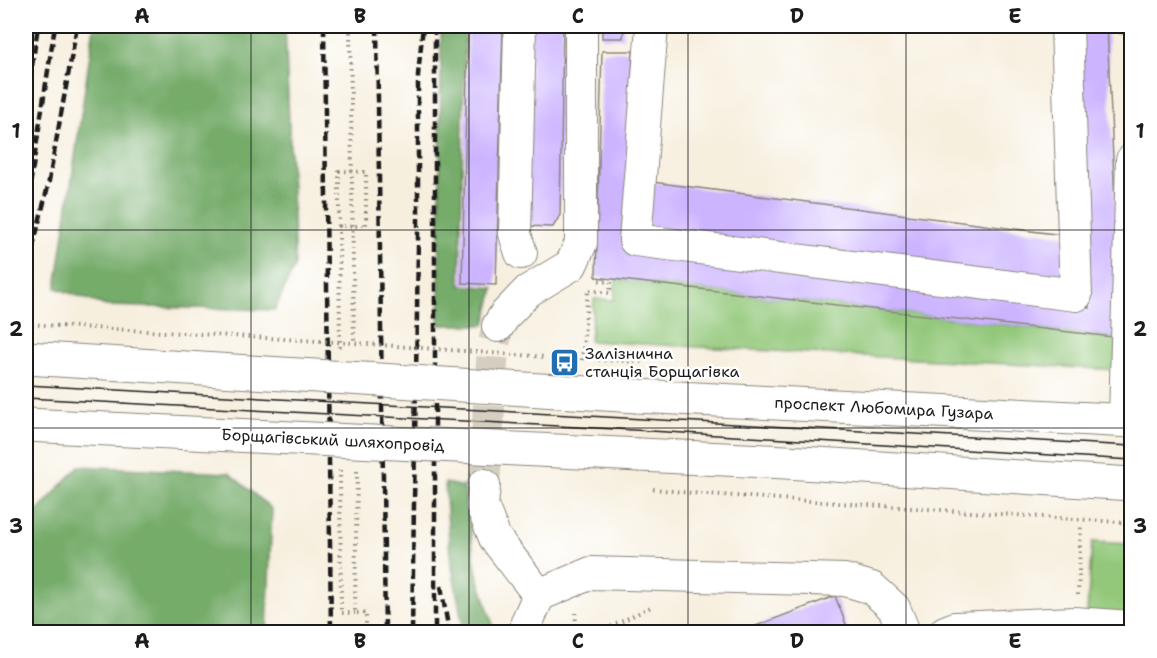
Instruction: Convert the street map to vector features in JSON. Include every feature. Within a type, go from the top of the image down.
[{"type":"main road","name":"проспект Любомира Гузара","points":[[26,358],[637,396],[1128,420]]},
{"type":"main road","name":"Борщагівський шляхопровід","points":[[26,425],[786,462],[1131,484]]},
{"type":"street","points":[[520,26],[515,234],[521,253]]},
{"type":"street","points":[[498,326],[505,315],[528,291],[571,265],[581,243],[581,26]]},
{"type":"street","points":[[652,26],[635,240],[1076,295],[1067,26]]},
{"type":"street","points":[[1128,420],[1131,160]]},
{"type":"street","points":[[484,485],[482,506],[495,538],[539,595]]},
{"type":"street","points":[[527,633],[526,622],[539,595],[591,573],[845,580],[872,588],[894,608],[904,633]]},
{"type":"street","points":[[945,633],[955,628],[1131,627]]},
{"type":"path","points":[[350,26],[354,343]]},
{"type":"path","points":[[339,171],[352,171],[366,172],[366,226],[339,226],[339,171]]},
{"type":"path","points":[[590,280],[611,282],[610,292],[588,290],[582,360],[643,362]]},
{"type":"path","points":[[26,324],[548,357]]},
{"type":"path","points":[[357,467],[356,613],[366,613],[366,633]]},
{"type":"path","points":[[646,488],[704,494],[1131,523]]},
{"type":"path","points":[[1079,589],[1081,524]]},
{"type":"path","points":[[609,633],[610,627],[660,602]]},
{"type":"path","points":[[575,633],[575,614],[583,606]]},
{"type":"green space","points":[[94,26],[285,26],[295,265],[275,310],[106,306],[56,288]]},
{"type":"green space","points":[[441,26],[465,26],[460,285],[494,288],[485,325],[439,325]]},
{"type":"green space","points":[[1107,26],[1131,26],[1131,33],[1107,32]]},
{"type":"green space","points":[[616,279],[1121,338],[1118,370],[590,341],[594,299],[614,300]]},
{"type":"green space","points":[[79,466],[229,473],[272,509],[267,632],[26,632],[26,576],[35,514]]},
{"type":"green space","points":[[445,483],[464,487],[476,570],[495,632],[464,632],[450,556]]},
{"type":"green space","points":[[1092,542],[1131,544],[1131,617],[1087,613]]},
{"type":"building","points":[[468,26],[503,26],[496,285],[462,283]]},
{"type":"building","points":[[531,26],[563,26],[560,215],[553,227],[527,226]]},
{"type":"building","points":[[602,26],[624,26],[623,38],[602,38]]},
{"type":"building","points":[[1077,26],[1107,26],[1121,338],[596,277],[602,51],[633,51],[625,245],[635,253],[1089,308]]},
{"type":"building","points":[[652,182],[1070,236],[1064,288],[647,236]]},
{"type":"building","points":[[835,596],[849,632],[740,632]]},
{"type":"tunnel","points":[[484,485],[493,347],[498,326]]},
{"type":"tram line","points":[[26,385],[1132,446]]},
{"type":"tram line","points":[[26,398],[634,430],[1132,460]]},
{"type":"railway","points":[[26,106],[38,26]]},
{"type":"railway","points":[[26,211],[55,26]]},
{"type":"railway","points":[[26,275],[48,186],[77,26]]},
{"type":"railway","points":[[324,26],[331,632]]},
{"type":"railway","points":[[377,26],[385,632]]},
{"type":"railway","points":[[412,632],[418,246],[418,75],[423,26]]},
{"type":"railway","points":[[435,26],[435,632]]},
{"type":"railway","points":[[441,586],[449,632]]},
{"type":"place","name":"Залізнична станція Борщагівка","points":[[564,362]]}]
